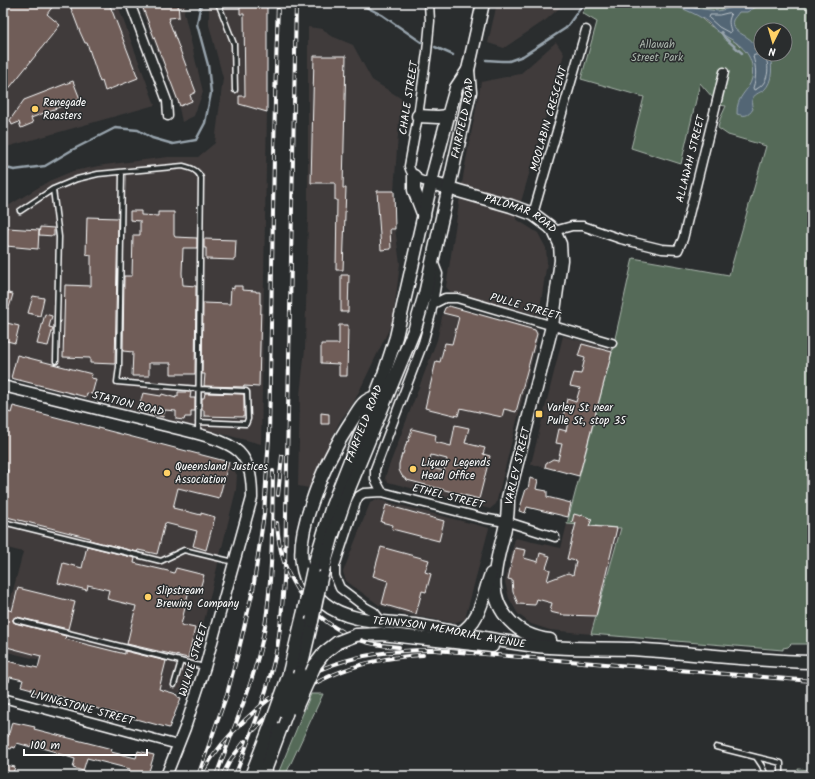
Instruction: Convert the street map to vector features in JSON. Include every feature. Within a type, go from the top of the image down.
[{"type":"main road","name":"FAIRFIELD ROAD","points":[[252,776],[288,677],[304,611],[317,574],[348,492],[415,328],[425,294],[470,92],[468,70],[483,3]]},
{"type":"main road","name":"FAIRFIELD ROAD","points":[[291,711],[312,621],[317,574],[332,506],[375,397],[396,337],[431,183],[448,116],[456,88],[468,70]]},
{"type":"main road","points":[[418,116],[448,116]]},
{"type":"main road","points":[[414,176],[414,190],[424,216]]},
{"type":"main road","name":"PALOMAR ROAD","points":[[431,183],[511,206],[533,214],[545,221],[554,231]]},
{"type":"main road","name":"VARLEY STREET","points":[[554,231],[560,244],[561,260],[552,326],[508,498],[506,522],[497,556],[494,577],[496,596],[504,613],[516,627],[526,633],[546,640],[607,648]]},
{"type":"main road","name":"TENNYSON MEMORIAL AVENUE","points":[[375,397],[364,402],[340,438],[318,484],[306,520],[301,545],[302,564],[306,577],[314,592],[325,603],[336,610],[350,616],[549,647],[607,648],[812,662]]},
{"type":"main road","points":[[460,633],[472,625],[476,617],[497,556]]},
{"type":"main road","points":[[264,776],[280,732],[290,723],[291,711],[315,665],[324,654],[338,642],[356,635],[381,634],[509,648],[549,647]]},
{"type":"street","points":[[130,3],[167,101],[168,116]]},
{"type":"street","name":"CHALE STREET","points":[[414,176],[410,170],[409,163],[418,116],[427,52],[430,14],[429,3]]},
{"type":"street","name":"MOOLABIN CRESCENT","points":[[533,214],[586,30]]},
{"type":"street","name":"ALLAWAH STREET","points":[[678,250],[683,239],[724,72]]},
{"type":"street","points":[[414,176],[422,181],[431,183]]},
{"type":"street","name":"PALOMAR ROAD","points":[[554,231],[572,226],[583,226],[621,239],[662,250],[678,250]]},
{"type":"street","name":"FAIRFIELD ROAD","points":[[382,492],[375,479],[375,469],[424,343],[438,274],[432,260]]},
{"type":"street","name":"PULLE STREET","points":[[433,304],[445,298],[452,297],[612,343]]},
{"type":"street","name":"STATION ROAD","points":[[3,386],[226,443],[239,452],[243,457]]},
{"type":"street","name":"WILKIE STREET","points":[[166,776],[185,728],[205,667],[252,498],[252,480],[243,457]]},
{"type":"street","points":[[381,621],[374,612],[340,588],[334,576],[335,566],[358,499],[364,493],[382,492]]},
{"type":"street","name":"ETHEL STREET","points":[[382,492],[483,518],[506,522],[555,537]]},
{"type":"street","name":"LIVINGSTONE STREET","points":[[3,698],[178,745]]},
{"type":"lane","points":[[218,3],[234,44],[235,90]]},
{"type":"lane","points":[[20,211],[53,189],[77,179],[98,174],[183,166],[199,173],[201,178],[198,435]]},
{"type":"lane","points":[[122,172],[119,367],[117,382],[199,389],[246,391],[248,395],[248,420],[243,425],[198,422]]},
{"type":"lane","points":[[53,189],[58,237],[56,361]]},
{"type":"lane","points":[[3,522],[161,561],[184,550],[234,562]]},
{"type":"lane","points":[[16,620],[205,667]]},
{"type":"lane","points":[[174,685],[181,661]]},
{"type":"lane","points":[[716,747],[781,763],[781,776]]},
{"type":"lane","points":[[756,757],[766,776]]},
{"type":"shaded area","points":[[3,3],[117,3],[155,105],[3,148]]},
{"type":"shaded area","points":[[139,3],[186,3],[184,12],[203,92],[194,116],[182,122],[179,108]]},
{"type":"shaded area","points":[[215,3],[267,3],[267,112],[261,444],[3,377],[3,209],[49,181],[73,171],[104,165],[168,157],[198,157],[215,143],[223,78],[209,25],[209,5]]},
{"type":"shaded area","points":[[497,3],[565,3],[547,19],[504,48],[488,43]]},
{"type":"shaded area","points":[[308,27],[323,29],[329,35],[353,45],[372,80],[402,99],[394,191],[395,229],[400,263],[393,321],[355,400],[339,423],[309,488],[298,486],[300,395],[305,349],[308,218]]},
{"type":"shaded area","points":[[556,42],[564,54],[516,219],[538,233],[546,248],[547,262],[539,315],[451,292],[446,287],[464,171],[481,82],[520,74]]},
{"type":"shaded area","points":[[449,306],[535,328],[539,333],[496,504],[490,509],[388,482],[385,479],[437,340],[444,308]]},
{"type":"shaded area","points":[[563,336],[613,349],[579,476],[531,464]]},
{"type":"shaded area","points":[[3,404],[229,462],[237,475],[236,490],[186,695],[3,651],[3,629],[23,552],[3,547]]},
{"type":"shaded area","points":[[376,499],[489,528],[465,619],[454,623],[408,615],[379,605],[346,581],[343,572],[370,503]]},
{"type":"shaded area","points":[[567,524],[621,528],[591,634],[550,630],[531,624],[518,614],[509,598],[505,582],[515,538],[561,548]]},
{"type":"green space","name":"Allawah Street Park","points":[[589,3],[812,3],[812,649],[807,644],[791,644],[788,647],[783,648],[783,650],[591,634],[621,528],[567,524],[612,352],[633,258],[729,275],[766,146],[728,135],[718,128],[726,106],[719,105],[700,83],[681,164],[631,148],[644,97],[581,79],[597,22],[582,13]],"holes":[[[693,7],[742,39],[740,47],[703,20]]]},
{"type":"green space","points":[[311,694],[323,694],[285,776],[277,776]]},
{"type":"green space","points":[[798,769],[812,770],[812,776],[798,776]]},
{"type":"water","points":[[685,3],[695,8],[718,11],[749,3],[763,3],[747,12],[739,12],[733,20],[735,29],[753,43],[753,62],[771,63],[771,78],[769,83],[764,90],[754,96],[752,102],[753,109],[748,115],[737,114],[738,102],[752,78],[752,64],[747,53],[738,44],[717,31],[702,18],[672,4]]},
{"type":"building","points":[[3,3],[50,3],[53,6],[47,14],[60,25],[3,96]]},
{"type":"building","points":[[69,3],[109,3],[138,78],[105,91],[102,81],[100,82],[87,43],[85,43],[80,32]]},
{"type":"building","points":[[141,3],[178,3],[179,17],[169,18],[169,21],[196,92],[190,95],[192,101],[180,106]]},
{"type":"building","points":[[240,3],[267,3],[267,112],[239,104],[239,96],[245,96],[244,14],[240,14]]},
{"type":"building","points":[[314,56],[346,56],[343,188],[346,188],[343,270],[336,270],[337,200],[335,200],[335,183],[311,183]]},
{"type":"building","name":"Renegade Roasters","points":[[73,81],[80,99],[31,118],[33,123],[21,128],[19,122],[12,125],[10,120],[24,100]]},
{"type":"building","points":[[377,191],[394,191],[395,229],[390,229],[391,249],[381,250]]},
{"type":"building","points":[[130,211],[141,211],[141,215],[158,216],[158,212],[174,212],[175,237],[197,238],[197,248],[183,248],[182,273],[183,285],[196,286],[195,374],[171,374],[171,363],[149,363],[149,376],[132,376],[133,352],[123,351],[124,276],[132,276],[133,235],[140,235],[140,221],[130,220]]},
{"type":"building","points":[[87,217],[118,218],[115,364],[90,363],[90,358],[63,357],[65,285],[91,286],[91,255],[86,254]]},
{"type":"building","points":[[40,227],[54,228],[54,236],[39,235]]},
{"type":"building","points":[[7,228],[39,230],[38,249],[6,246]]},
{"type":"building","points":[[204,239],[236,240],[235,260],[206,259]]},
{"type":"building","points":[[341,275],[349,275],[348,312],[341,312]]},
{"type":"building","points":[[234,286],[242,286],[242,290],[260,292],[259,387],[204,386],[205,374],[202,374],[203,303],[230,304],[231,288],[234,289]]},
{"type":"building","points":[[3,292],[13,294],[9,308],[3,307]]},
{"type":"building","points":[[33,296],[44,298],[40,316],[28,313]]},
{"type":"building","points":[[449,306],[535,330],[537,334],[516,412],[504,409],[502,417],[460,408],[458,416],[425,408],[436,361],[440,362],[445,343],[452,344],[459,317],[443,313],[445,308]]},
{"type":"building","points":[[45,314],[52,316],[49,327],[53,328],[48,346],[37,344]]},
{"type":"building","points":[[3,322],[19,326],[15,343],[3,340]]},
{"type":"building","points":[[339,325],[348,325],[347,376],[339,376],[339,364],[321,363],[321,344],[339,344]]},
{"type":"building","points":[[582,344],[612,352],[579,476],[545,467],[546,463],[553,459],[558,460],[562,444],[556,443],[559,429],[566,431],[569,418],[563,417],[567,399],[576,402],[580,388],[570,386],[574,373],[581,374],[585,358],[578,356]]},
{"type":"building","points":[[17,355],[92,374],[91,378],[96,379],[92,394],[87,393],[86,397],[11,378]]},
{"type":"building","points":[[178,392],[191,392],[190,398],[195,398],[195,411],[191,411],[191,417],[185,417],[184,420],[176,419],[176,411],[165,410],[163,417],[138,410],[143,393],[161,396],[162,394],[176,398],[176,396],[178,396]]},
{"type":"building","points":[[205,393],[244,394],[244,417],[204,416],[204,410],[202,410],[202,398],[204,398]]},
{"type":"building","points":[[13,406],[229,462],[219,498],[178,488],[173,508],[215,517],[206,550],[193,546],[197,531],[165,523],[157,554],[138,550],[137,552],[89,540],[90,538],[3,516],[3,489],[8,470],[3,469],[3,410],[11,413]]},
{"type":"building","points":[[321,413],[329,414],[329,424],[321,424]]},
{"type":"building","points":[[455,425],[469,428],[465,443],[485,448],[483,454],[490,456],[479,499],[407,480],[402,476],[399,470],[399,464],[412,429],[436,435],[435,442],[451,446]],"holes":[[[431,455],[447,459],[444,471],[428,467]]]},
{"type":"building","points":[[530,478],[538,480],[536,489],[547,491],[547,497],[571,503],[568,517],[527,507],[525,513],[519,511],[526,489],[528,489]]},
{"type":"building","points":[[386,505],[444,521],[439,541],[392,529],[393,525],[381,522]]},
{"type":"building","points":[[574,514],[592,519],[589,526],[617,528],[596,616],[563,615],[550,612],[552,603],[537,599],[535,605],[518,604],[513,592],[512,580],[508,579],[515,548],[526,550],[524,558],[538,562],[540,553],[550,556],[546,568],[550,570],[547,581],[568,573],[573,575],[576,561],[567,559],[576,523],[572,522]]},
{"type":"building","points":[[87,546],[135,558],[134,563],[174,573],[176,568],[204,575],[199,592],[189,590],[181,625],[195,628],[188,658],[127,644],[136,606],[107,599],[109,590],[88,585],[87,590],[58,583],[63,563],[82,568]]},
{"type":"building","points":[[381,547],[429,560],[425,572],[431,574],[426,592],[422,591],[416,614],[382,604],[388,581],[373,576]]},
{"type":"building","points":[[18,588],[75,602],[68,629],[17,617],[13,619],[15,623],[66,636],[65,639],[125,654],[125,651],[166,661],[159,689],[178,695],[178,697],[181,698],[169,728],[65,700],[65,698],[42,692],[41,694],[31,691],[32,689],[21,686],[23,680],[10,677],[9,682],[3,681],[3,660],[38,668],[41,656],[3,646],[5,636],[3,636],[3,608],[12,611]]},
{"type":"building","points":[[12,722],[112,749],[111,752],[136,758],[138,751],[154,755],[148,773],[146,773],[145,776],[128,776],[130,769],[87,758],[83,771],[73,768],[75,759],[56,752],[17,743],[15,748],[12,747],[11,749],[3,747],[3,736],[8,737]]},
{"type":"building","points":[[6,765],[15,767],[12,776],[3,776]]},
{"type":"waterway","points":[[3,167],[14,170],[45,166],[115,128],[138,130],[152,138],[173,144],[196,140],[205,123],[211,93],[208,65],[197,24],[201,3]]},
{"type":"waterway","points":[[358,3],[382,15],[421,42]]},
{"type":"waterway","points":[[486,60],[509,61],[523,56],[566,28],[584,3]]},
{"type":"waterway","points":[[721,32],[725,38],[742,53]]},
{"type":"waterway","points":[[435,47],[453,55]]},
{"type":"railway","points":[[198,776],[227,694],[238,653],[253,590],[264,514],[269,437],[278,3]]},
{"type":"railway","points":[[235,776],[259,713],[269,681],[277,648],[282,607],[285,566],[296,3]]},
{"type":"railway","points":[[278,495],[282,456]]},
{"type":"railway","points":[[216,776],[250,683],[265,626],[271,568],[273,471]]},
{"type":"railway","points":[[277,523],[279,543],[284,562],[301,596],[313,610],[344,633],[363,641],[399,647]]},
{"type":"railway","points":[[204,770],[218,749],[240,725],[267,701],[288,686],[310,674],[333,665],[382,653],[435,650],[812,681]]},
{"type":"railway","points":[[254,730],[291,698],[310,686],[331,676],[353,667],[375,661],[423,655]]},
{"type":"railway","points":[[222,776],[231,759],[245,741]]},
{"type":"place","name":"Renegade Roasters","points":[[35,109]]},
{"type":"place","name":"Varley St near Pulle St, stop 35","points":[[539,414]]},
{"type":"place","name":"Liquor Legends Head Office","points":[[413,469]]},
{"type":"place","name":"Queensland Justices Association","points":[[167,473]]},
{"type":"place","name":"Slipstream Brewing Company","points":[[148,597]]}]
